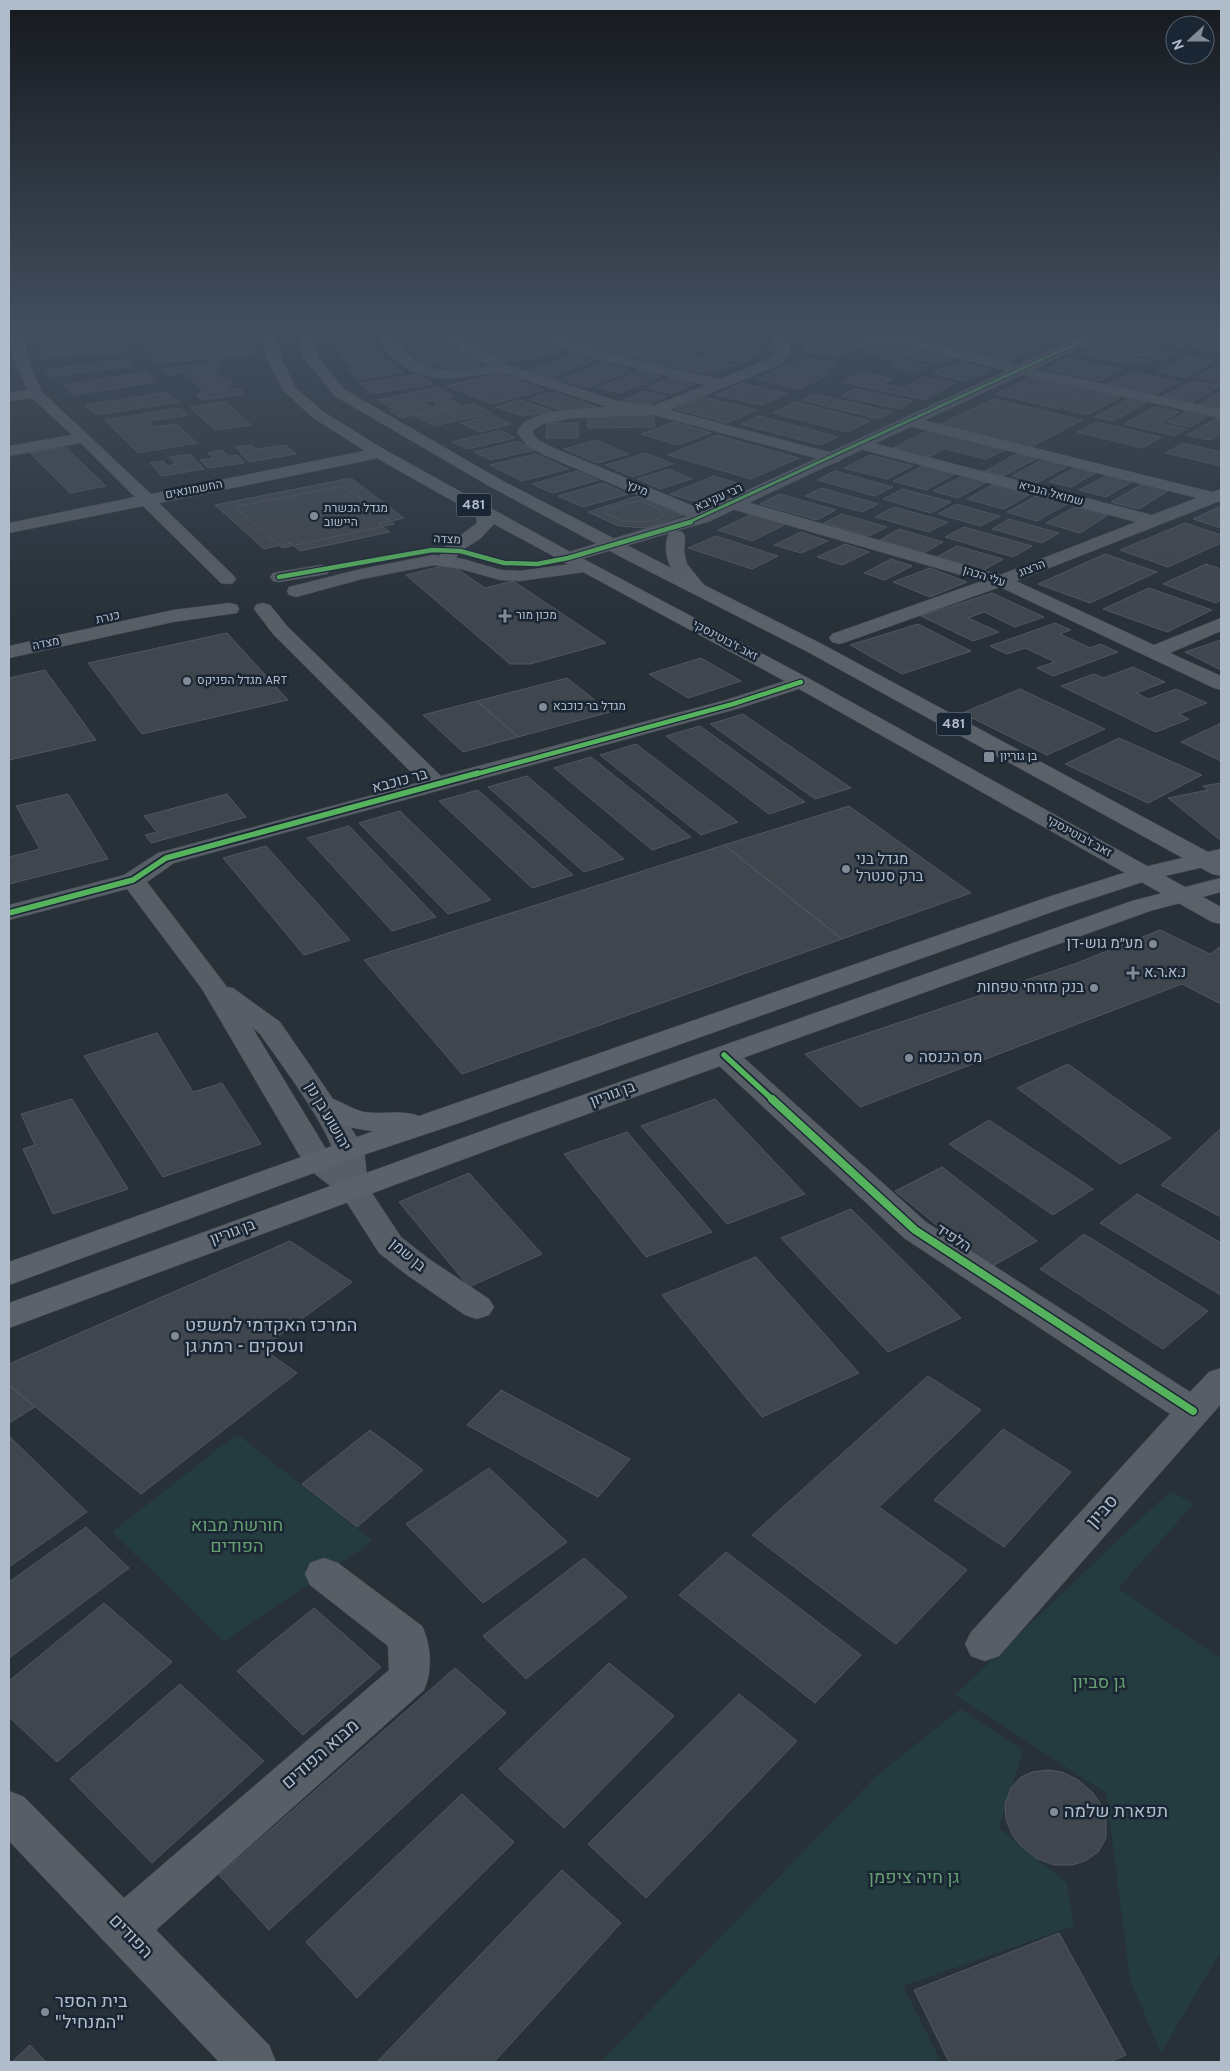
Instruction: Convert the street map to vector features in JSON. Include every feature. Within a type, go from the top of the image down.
[{"type":"main road","name":"זאב ז'בוטינסקי","points":[[336,426],[379,453],[576,562],[801,682],[1221,917]]},
{"type":"main road","name":"481","points":[[396,426],[495,483],[813,648],[1215,862]]},
{"type":"main road","points":[[448,555],[482,528],[486,522],[484,511]]},
{"type":"main road","points":[[676,536],[674,550],[676,562],[683,574],[703,592]]},
{"type":"main road","points":[[9,1274],[349,1149],[449,1116],[1038,908],[1145,874],[1215,862]]},
{"type":"main road","name":"בן גוריון","points":[[9,1316],[353,1188],[1142,906],[1221,885]]},
{"type":"main road","points":[[323,1105],[360,1121],[404,1123],[449,1116]]},
{"type":"street","points":[[71,426],[227,579]]},
{"type":"street","name":"מינץ","points":[[530,426],[526,428],[525,433],[532,442],[548,451],[698,520]]},
{"type":"street","points":[[710,426],[834,458]]},
{"type":"street","name":"רבי עקיבא","points":[[612,545],[698,520],[902,426]]},
{"type":"street","points":[[925,426],[1218,496]]},
{"type":"street","points":[[9,450],[84,438]]},
{"type":"street","name":"שמואל הנביא","points":[[861,445],[1154,521]]},
{"type":"street","name":"החשמונאים","points":[[9,528],[379,453]]},
{"type":"street","name":"הרצוג","points":[[839,638],[1001,581],[1218,496]]},
{"type":"street","name":"עלי הכהן","points":[[734,504],[1001,581],[1221,684]]},
{"type":"street","name":"רבי עקיבא","points":[[576,562],[629,554],[654,546],[676,536],[698,520]]},
{"type":"street","name":"מצדה","points":[[253,575],[278,576],[417,551],[448,555],[483,571],[520,576],[542,574],[576,562],[612,545]]},
{"type":"street","name":"מצדה","points":[[9,652],[172,616],[230,609],[263,609],[286,602],[296,591],[361,574],[448,555]]},
{"type":"street","name":"כנרת","points":[[9,638],[166,606],[209,591],[227,579],[253,575]]},
{"type":"street","points":[[278,576],[292,582],[296,591]]},
{"type":"street","points":[[209,591],[208,599],[214,604],[230,609]]},
{"type":"street","points":[[263,609],[280,630],[437,785]]},
{"type":"street","points":[[1154,652],[1221,624]]},
{"type":"street","name":"בר כוכבא","points":[[9,913],[133,880],[166,858],[733,704],[801,682]]},
{"type":"street","name":"יהושוע בן נון","points":[[133,880],[214,987],[318,1161],[353,1188]]},
{"type":"street","name":"יהושוע בן נון","points":[[214,987],[270,1028],[323,1105],[349,1149],[353,1188]]},
{"type":"street","name":"הלפיד","points":[[724,1055],[915,1230],[1193,1411]]},
{"type":"street","name":"בן שמן","points":[[353,1188],[390,1245],[418,1267],[477,1307]]},
{"type":"street","name":"סביון","points":[[985,1644],[1221,1381]]},
{"type":"street","name":"מבוא הפודים","points":[[123,1929],[410,1677],[408,1638],[324,1574]]},
{"type":"street","name":"הפודים","points":[[9,1811],[252,2062]]},
{"type":"green space","name":"חורשת מבוא הפודים","points":[[237,1434],[373,1541],[224,1642],[112,1532]]},
{"type":"green space","name":"גן סביון","points":[[1170,1491],[1194,1504],[1118,1588],[1221,1659],[1221,1951],[1161,2053],[1130,1980],[1106,1793],[955,1695]]},
{"type":"green space","name":"גן חיה ציפמן","points":[[960,1709],[1023,1750],[999,1828],[1067,1883],[1074,1926],[903,1986],[941,2062],[600,2062],[876,1776]]},
{"type":"building","points":[[111,426],[178,426],[197,443],[138,453]]},
{"type":"building","points":[[210,426],[246,426],[215,430]]},
{"type":"building","points":[[467,426],[505,426],[480,432]]},
{"type":"building","points":[[547,426],[578,426],[578,438],[546,438]]},
{"type":"building","points":[[588,426],[655,427],[588,428]]},
{"type":"building","points":[[664,426],[686,426],[711,433],[678,445],[641,434]]},
{"type":"building","points":[[747,426],[795,426],[838,437],[820,445]]},
{"type":"building","points":[[822,426],[860,426],[847,432]]},
{"type":"building","points":[[941,426],[1071,426],[1029,448]]},
{"type":"building","points":[[1089,426],[1112,426],[1161,437],[1143,448],[1077,432]]},
{"type":"building","points":[[1131,426],[1171,426],[1186,429],[1175,436]]},
{"type":"building","points":[[1204,426],[1221,426],[1221,434],[1210,440],[1187,435]]},
{"type":"building","points":[[500,430],[515,438],[467,449],[452,442]]},
{"type":"building","points":[[929,430],[1005,450],[986,459],[945,449],[926,458],[891,449]]},
{"type":"building","points":[[717,435],[799,458],[751,479],[668,455]]},
{"type":"building","points":[[596,440],[629,454],[597,463],[564,449]]},
{"type":"building","points":[[518,441],[535,450],[491,460],[474,452]]},
{"type":"building","points":[[1183,443],[1221,452],[1221,466],[1166,453]]},
{"type":"building","points":[[251,445],[256,449],[286,445],[296,454],[249,462],[235,447]]},
{"type":"building","points":[[65,447],[106,486],[70,493],[30,453]]},
{"type":"building","points":[[222,450],[228,456],[237,455],[245,463],[208,468],[200,460],[213,458],[208,453]]},
{"type":"building","points":[[1020,452],[1039,457],[1004,476],[985,471]]},
{"type":"building","points":[[646,453],[673,464],[632,477],[605,465]]},
{"type":"building","points":[[190,454],[204,469],[162,476],[150,463],[163,461],[167,466],[176,464],[169,457]]},
{"type":"building","points":[[536,454],[569,469],[522,481],[490,465]]},
{"type":"building","points":[[871,455],[913,466],[887,479],[844,468]]},
{"type":"building","points":[[1043,459],[1068,466],[1037,483],[1012,476]]},
{"type":"building","points":[[923,466],[955,474],[926,490],[893,481]]},
{"type":"building","points":[[1077,466],[1099,471],[1071,487],[1049,482]]},
{"type":"building","points":[[669,469],[692,479],[660,489],[637,479]]},
{"type":"building","points":[[577,471],[598,480],[553,493],[532,484]]},
{"type":"building","points":[[835,471],[893,487],[875,496],[817,480]]},
{"type":"building","points":[[1109,474],[1135,480],[1106,497],[1079,490]]},
{"type":"building","points":[[714,476],[743,485],[700,503],[670,494]]},
{"type":"building","points":[[962,476],[987,482],[958,498],[933,491]]},
{"type":"building","name":"מגדל הכשרת היישוב","points":[[351,478],[404,518],[378,524],[390,532],[300,551],[291,543],[264,549],[215,505]]},
{"type":"building","points":[[603,483],[628,494],[583,507],[558,496]]},
{"type":"building","points":[[1144,483],[1171,489],[1139,509],[1111,502]]},
{"type":"building","points":[[992,485],[1029,495],[1004,509],[967,499]]},
{"type":"building","name":"מגדל הכשרת היישוב","points":[[343,486],[394,524],[282,548],[235,507]]},
{"type":"building","points":[[821,488],[878,504],[862,512],[805,496]]},
{"type":"building","points":[[903,489],[951,502],[931,513],[883,499]]},
{"type":"building","points":[[780,494],[836,510],[817,520],[760,504]]},
{"type":"building","points":[[638,496],[683,515],[646,528],[619,526],[588,512]]},
{"type":"building","points":[[1036,496],[1067,504],[1037,521],[1007,512]]},
{"type":"building","points":[[641,501],[660,509],[663,517],[647,522],[623,521],[605,513],[606,510]]},
{"type":"building","points":[[956,504],[1000,516],[981,526],[938,514]]},
{"type":"building","points":[[1221,506],[1221,528],[1193,519]]},
{"type":"building","points":[[894,507],[948,522],[929,532],[875,517]]},
{"type":"building","points":[[1075,507],[1108,515],[1080,533],[1046,523]]},
{"type":"building","points":[[752,514],[786,524],[752,541],[718,530]]},
{"type":"building","points":[[842,514],[887,527],[869,536],[824,523]]},
{"type":"building","points":[[1009,519],[1059,533],[1042,543],[992,529]]},
{"type":"building","points":[[1185,523],[1221,535],[1221,543],[1168,567],[1120,550]]},
{"type":"building","points":[[964,527],[1032,546],[1013,557],[945,537]]},
{"type":"building","points":[[899,529],[943,542],[924,553],[880,540]]},
{"type":"building","points":[[801,532],[828,541],[801,553],[774,545]]},
{"type":"building","points":[[716,536],[778,556],[752,569],[688,548]]},
{"type":"building","points":[[845,544],[869,552],[842,565],[817,557]]},
{"type":"building","points":[[957,546],[1003,559],[984,570],[937,557]]},
{"type":"building","points":[[1105,554],[1157,572],[1090,603],[1038,584]]},
{"type":"building","points":[[891,559],[912,566],[885,580],[864,573]]},
{"type":"building","points":[[450,564],[485,588],[513,581],[606,643],[530,664],[510,664],[406,575]]},
{"type":"building","points":[[1206,564],[1221,569],[1221,600],[1216,603],[1163,584]]},
{"type":"building","points":[[930,568],[967,582],[930,597],[893,582]]},
{"type":"building","points":[[1149,588],[1212,610],[1167,632],[1103,609]]},
{"type":"building","points":[[992,593],[1044,617],[1015,627],[984,612],[968,618],[999,632],[973,641],[921,616]]},
{"type":"building","points":[[1055,623],[1071,630],[1060,634],[1090,648],[1100,644],[1118,652],[1053,676],[1037,668],[1055,662],[1025,648],[1007,654],[990,646]]},
{"type":"building","points":[[918,624],[971,651],[902,674],[850,645]]},
{"type":"building","name":"מגדל הפניקס ART","points":[[227,633],[288,700],[142,734],[88,663]]},
{"type":"building","points":[[1221,640],[1221,670],[1185,652]]},
{"type":"building","points":[[701,658],[741,681],[688,698],[649,674]]},
{"type":"building","points":[[1133,667],[1165,682],[1136,693],[1149,699],[1176,689],[1207,703],[1179,714],[1189,719],[1156,732],[1061,686],[1094,674],[1103,678]]},
{"type":"building","points":[[45,670],[96,740],[9,760],[9,678]]},
{"type":"building","name":"מגדל בר כוכבא","points":[[567,678],[610,712],[518,737],[477,701]]},
{"type":"building","points":[[1020,689],[1105,729],[1047,755],[962,713]]},
{"type":"building","points":[[477,701],[518,737],[463,752],[423,715]]},
{"type":"building","points":[[743,714],[851,788],[815,799],[710,724]]},
{"type":"building","points":[[1221,723],[1221,761],[1181,742]]},
{"type":"building","points":[[700,726],[805,802],[769,814],[666,736]]},
{"type":"building","points":[[1119,738],[1202,775],[1148,803],[1065,764]]},
{"type":"building","points":[[636,744],[738,822],[701,835],[600,755]]},
{"type":"building","points":[[591,757],[691,837],[652,850],[554,768]]},
{"type":"building","points":[[527,776],[624,859],[584,872],[488,787]]},
{"type":"building","points":[[1221,783],[1220,840],[1168,798],[1208,790],[1203,786]]},
{"type":"building","points":[[478,790],[573,875],[532,888],[439,801]]},
{"type":"building","points":[[68,794],[108,859],[9,884],[9,857],[40,849],[16,806]]},
{"type":"building","points":[[227,794],[246,817],[151,843],[145,835],[157,832],[144,816]]},
{"type":"building","name":"מגדל בני ברק סנטרל","points":[[849,806],[971,893],[842,939],[724,845]]},
{"type":"building","points":[[400,811],[491,900],[448,914],[359,823]]},
{"type":"building","points":[[349,826],[436,917],[392,931],[307,838]]},
{"type":"building","points":[[724,845],[842,939],[462,1074],[364,960]]},
{"type":"building","points":[[266,846],[350,940],[304,955],[223,858]]},
{"type":"building","points":[[1160,930],[1210,954],[1221,946],[1221,1004],[1182,984],[860,1107],[805,1054],[1077,963]]},
{"type":"building","points":[[157,1033],[193,1092],[222,1083],[261,1144],[163,1177],[84,1056]]},
{"type":"building","points":[[1068,1064],[1171,1138],[1120,1164],[1017,1088]]},
{"type":"building","points":[[72,1099],[128,1189],[53,1214],[23,1149],[35,1145],[21,1114]]},
{"type":"building","points":[[715,1099],[805,1194],[727,1224],[641,1126]]},
{"type":"building","points":[[989,1120],[1093,1189],[1053,1215],[949,1144]]},
{"type":"building","points":[[1221,1128],[1221,1217],[1161,1185]]},
{"type":"building","points":[[627,1132],[712,1232],[646,1257],[564,1154]]},
{"type":"building","points":[[942,1167],[1037,1241],[989,1268],[895,1191]]},
{"type":"building","points":[[469,1173],[542,1254],[469,1287],[399,1202]]},
{"type":"building","points":[[1137,1194],[1221,1243],[1221,1295],[1100,1223]]},
{"type":"building","points":[[851,1209],[961,1318],[888,1352],[781,1238]]},
{"type":"building","points":[[1084,1234],[1208,1311],[1163,1349],[1040,1269]]},
{"type":"building","points":[[290,1241],[352,1282],[262,1348],[297,1373],[141,1494],[9,1385],[9,1364]]},
{"type":"building","points":[[756,1257],[859,1373],[762,1417],[662,1295]]},
{"type":"building","points":[[928,1376],[981,1410],[879,1507],[967,1570],[896,1644],[752,1535]]},
{"type":"building","points":[[9,1385],[35,1407],[9,1423]]},
{"type":"building","points":[[501,1390],[630,1459],[598,1497],[467,1425]]},
{"type":"building","points":[[1003,1429],[1071,1472],[1004,1547],[934,1500]]},
{"type":"building","points":[[370,1430],[423,1470],[357,1527],[302,1484]]},
{"type":"building","points":[[9,1436],[87,1512],[9,1567]]},
{"type":"building","points":[[489,1468],[567,1542],[483,1603],[406,1524]]},
{"type":"building","points":[[86,1527],[129,1568],[9,1658],[9,1582]]},
{"type":"building","points":[[726,1552],[861,1655],[815,1703],[679,1595]]},
{"type":"building","points":[[584,1558],[627,1597],[526,1679],[483,1636]]},
{"type":"building","points":[[104,1603],[172,1662],[57,1762],[9,1717],[9,1681]]},
{"type":"building","points":[[314,1608],[381,1667],[303,1735],[237,1671]]},
{"type":"building","points":[[609,1663],[674,1716],[564,1828],[499,1769]]},
{"type":"building","points":[[455,1668],[506,1713],[269,1930],[219,1875]]},
{"type":"building","points":[[180,1684],[264,1761],[152,1863],[70,1779]]},
{"type":"building","points":[[739,1694],[797,1741],[646,1898],[588,1844]]},
{"type":"building","name":"תפארת שלמה","points":[[1048,1770],[1062,1772],[1078,1780],[1092,1792],[1100,1803],[1106,1820],[1106,1838],[1098,1852],[1085,1861],[1072,1865],[1054,1865],[1036,1858],[1021,1846],[1013,1836],[1006,1820],[1005,1804],[1011,1788],[1021,1777],[1032,1772]]},
{"type":"building","points":[[462,1794],[514,1842],[357,1998],[306,1942]]},
{"type":"building","points":[[562,1870],[621,1923],[494,2062],[377,2062]]},
{"type":"building","points":[[1059,1933],[1126,2055],[1110,2062],[949,2062],[914,1990]]},
{"type":"building","points":[[30,2045],[46,2062],[12,2062]]},
{"type":"cycle path","points":[[279,577],[432,550],[460,551],[504,563],[537,564],[568,558],[692,522],[900,426]]},
{"type":"cycle path","points":[[9,913],[133,880],[166,858],[733,704],[801,682]]},
{"type":"cycle path","points":[[724,1055],[915,1230],[1193,1411]]},
{"type":"place","name":"מגדל הכשרת היישוב","points":[[314,516]]},
{"type":"place","name":"מכון מור","points":[[505,616]]},
{"type":"place","name":"מגדל הפניקס ART","points":[[187,681]]},
{"type":"place","name":"מגדל בר כוכבא","points":[[543,707]]},
{"type":"place","name":"בן גוריון","points":[[989,757]]},
{"type":"place","name":"מגדל בני ברק סנטרל","points":[[846,869]]},
{"type":"place","name":"מע״מ גוש-דן","points":[[1153,944]]},
{"type":"place","name":"נ.א.ר.א","points":[[1133,973]]},
{"type":"place","name":"בנק מזרחי טפחות","points":[[1094,988]]},
{"type":"place","name":"מס הכנסה","points":[[909,1058]]},
{"type":"place","name":"המרכז האקדמי למשפט ועסקים - רמת גן","points":[[175,1336]]},
{"type":"place","name":"תפארת שלמה","points":[[1054,1812]]},
{"type":"place","name":"בית הספר \"המנחיל\"","points":[[45,2012]]}]
